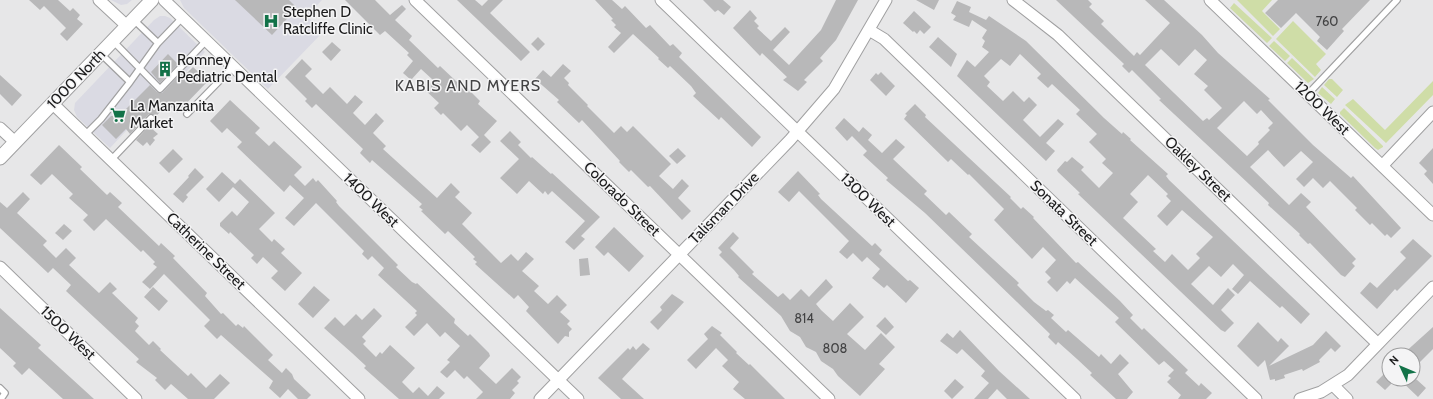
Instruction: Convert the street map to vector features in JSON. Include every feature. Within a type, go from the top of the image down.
[{"type":"street","points":[[99,0],[130,23]]},
{"type":"street","name":"1000 North","points":[[0,158],[152,0]]},
{"type":"street","name":"1400 West","points":[[164,0],[578,399]]},
{"type":"street","name":"Colorado Street","points":[[414,0],[829,399]]},
{"type":"street","name":"Talisman Drive","points":[[540,399],[798,131],[834,89],[886,0]]},
{"type":"street","name":"Oakley Street","points":[[1013,0],[1058,35],[1378,344]]},
{"type":"street","name":"1200 West","points":[[1211,0],[1433,215]]},
{"type":"street","name":"1300 West","points":[[664,1],[1075,399]]},
{"type":"street","name":"Sonata Street","points":[[869,30],[890,44],[1256,399]]},
{"type":"street","name":"Catherine Street","points":[[53,104],[359,399]]},
{"type":"street","points":[[1382,166],[1433,112]]},
{"type":"street","points":[[0,128],[15,142]]},
{"type":"street","name":"1500 West","points":[[0,268],[136,399]]},
{"type":"street","points":[[1300,399],[1321,392],[1348,375],[1433,287]]},
{"type":"street","points":[[1333,385],[1347,399]]},
{"type":"lane","points":[[1308,94],[1397,0]]},
{"type":"lane","points":[[85,135],[101,119],[158,43],[182,18]]},
{"type":"lane","points":[[130,23],[158,43]]},
{"type":"lane","points":[[113,41],[160,88],[206,41]]},
{"type":"lane","points":[[101,54],[130,82]]},
{"type":"lane","points":[[187,114],[233,67]]},
{"type":"lane","points":[[111,160],[151,118]]},
{"type":"lane","points":[[0,388],[6,393],[1,399]]},
{"type":"shaded area","points":[[111,0],[132,0],[127,4],[121,5]]},
{"type":"shaded area","points":[[180,0],[322,0],[307,16],[323,32],[268,89],[184,8]]},
{"type":"shaded area","points":[[160,16],[170,18],[205,52],[161,98],[158,97],[110,148],[77,117],[74,110],[75,103],[154,20]]},
{"type":"green space","points":[[1237,0],[1272,0],[1262,11],[1280,29],[1273,36]]},
{"type":"green space","points":[[1234,3],[1272,38],[1267,43],[1230,8]]},
{"type":"green space","points":[[1293,21],[1326,54],[1316,64],[1321,70],[1315,77],[1276,39]]},
{"type":"green space","points":[[1274,41],[1290,56],[1285,61],[1269,46]]},
{"type":"green space","points":[[1292,58],[1314,79],[1308,83],[1287,63]]},
{"type":"green space","points":[[1329,79],[1332,79],[1343,90],[1337,97],[1324,85]]},
{"type":"green space","points":[[1433,81],[1433,95],[1386,143],[1345,105],[1353,99],[1385,130]]},
{"type":"green space","points":[[1322,87],[1335,99],[1331,104],[1318,93]]},
{"type":"green space","points":[[1344,108],[1383,147],[1378,150],[1375,148],[1340,114]]},
{"type":"building","points":[[29,0],[58,0],[70,11],[73,8],[80,15],[77,19],[83,24],[67,41],[60,34],[66,28],[44,6],[40,10]]},
{"type":"building","name":"Stephen D Ratcliffe Clinic","points":[[235,0],[289,0],[297,8],[272,35]]},
{"type":"building","points":[[345,0],[375,0],[390,15],[402,5],[406,9],[395,20],[412,36],[409,40],[438,68],[440,66],[457,82],[459,80],[480,101],[478,104],[497,121],[484,135],[491,142],[480,153],[471,145],[479,137],[467,125],[461,131],[443,113],[441,115],[434,108],[439,103],[424,89],[433,80],[421,69],[411,80],[403,73],[413,61],[407,55],[409,53],[385,31],[380,35]]},
{"type":"building","points":[[457,0],[475,0],[482,6],[488,0],[503,0],[490,13],[530,52],[521,61]]},
{"type":"building","points":[[595,0],[612,0],[622,9],[625,6],[646,28],[650,25],[670,46],[673,44],[682,53],[679,57],[761,137],[752,147],[721,117],[719,120],[693,96],[696,93],[691,86],[670,66],[668,68],[633,34],[614,53],[608,47],[621,33],[614,27],[616,25],[611,20],[613,19]]},
{"type":"building","points":[[703,0],[723,0],[731,7],[724,15],[718,10],[715,12]]},
{"type":"building","points":[[836,0],[858,0],[836,40],[820,58],[823,61],[804,80],[807,82],[798,91],[783,80],[787,77],[762,53],[760,56],[733,28],[750,10],[757,18],[754,21],[759,26],[757,28],[771,41],[785,27],[790,32],[773,50],[789,65],[821,30]]},
{"type":"building","points":[[916,0],[939,0],[934,10]]},
{"type":"building","points":[[1056,0],[1088,0],[1092,4],[1089,7],[1104,21],[1101,24],[1134,56],[1137,52],[1140,55],[1170,23],[1145,0],[1164,0],[1202,35],[1218,53],[1270,99],[1268,100],[1313,145],[1351,178],[1353,176],[1401,228],[1391,238],[1387,234],[1385,236],[1372,223],[1370,225],[1355,210],[1357,208],[1330,181],[1323,188],[1313,178],[1304,187],[1296,179],[1313,162],[1301,151],[1284,167],[1268,150],[1250,167],[1289,205],[1301,193],[1311,202],[1306,207],[1356,259],[1352,263],[1355,266],[1345,277],[1341,275],[1310,243],[1308,244],[1299,235],[1300,234],[1268,205],[1269,203],[1159,100],[1161,99],[1132,70],[1129,73],[1122,66],[1124,64]],"holes":[[[1161,49],[1179,66],[1195,49],[1207,60],[1194,74],[1208,86],[1204,90],[1222,108],[1209,120],[1207,118],[1203,121],[1145,65]],[[1244,101],[1257,114],[1261,110],[1273,123],[1268,128],[1270,130],[1258,142],[1259,144],[1247,156],[1217,128]]]},
{"type":"building","points":[[1278,0],[1370,0],[1342,29],[1344,31],[1327,50],[1317,41],[1320,37],[1296,13],[1281,28],[1265,13]]},
{"type":"building","points":[[957,1],[971,7],[969,12],[986,20],[989,16],[1026,41],[1104,118],[1122,134],[1123,132],[1131,139],[1130,140],[1168,174],[1166,176],[1169,180],[1310,314],[1301,324],[1282,306],[1280,308],[1250,281],[1238,294],[1232,289],[1244,275],[1233,264],[1221,277],[1209,266],[1191,284],[1213,305],[1228,288],[1235,295],[1221,310],[1234,323],[1225,332],[1221,330],[1078,194],[1080,193],[1058,172],[1057,170],[1065,161],[1067,162],[1072,157],[1084,167],[1081,170],[1099,188],[1113,173],[1102,163],[1106,159],[1089,142],[1097,134],[1076,114],[1080,110],[1052,84],[1048,88],[1037,78],[1041,74],[1020,54],[1010,66],[1001,59],[984,76],[990,82],[987,86],[1003,101],[1013,91],[1024,102],[1029,97],[1037,105],[1023,120],[1040,137],[1058,119],[1064,124],[1046,143],[1055,151],[1046,161],[957,76],[967,60],[975,67],[989,52],[982,47],[985,41],[982,38],[987,30],[972,20],[969,27],[953,20],[956,16],[951,13]],"holes":[[[1148,175],[1168,194],[1166,196],[1171,201],[1157,216],[1167,226],[1182,210],[1213,237],[1196,254],[1200,258],[1188,270],[1172,254],[1165,262],[1153,251],[1156,249],[1123,218],[1138,202],[1130,194]]]},
{"type":"building","points":[[914,11],[931,27],[924,34],[920,30],[917,34],[914,31],[913,32],[903,23]]},
{"type":"building","points":[[538,37],[545,44],[538,51],[531,44]]},
{"type":"building","points":[[938,37],[957,54],[951,67],[929,47]]},
{"type":"building","points":[[332,42],[341,50],[331,61],[322,52]]},
{"type":"building","name":"Romney Pediatric Dental","points":[[168,54],[178,64],[160,83],[151,72]]},
{"type":"building","points":[[302,59],[312,69],[305,76],[323,94],[330,87],[347,104],[355,95],[363,102],[353,113],[365,125],[376,113],[384,121],[373,133],[386,146],[383,149],[437,198],[451,183],[460,192],[455,197],[472,213],[462,224],[501,263],[511,254],[518,261],[526,252],[534,259],[522,271],[539,286],[534,291],[548,304],[557,295],[567,305],[560,312],[570,321],[567,324],[572,329],[569,332],[569,337],[565,336],[558,344],[526,311],[529,307],[518,295],[514,299],[475,264],[477,262],[473,259],[475,257],[448,231],[445,234],[421,211],[423,210],[419,207],[422,204],[372,160],[370,163],[360,153],[363,149],[316,104],[312,108],[305,101],[307,99],[285,77]]},
{"type":"building","points":[[563,64],[571,71],[564,78],[569,83],[568,85],[614,133],[621,126],[627,132],[633,126],[671,164],[659,176],[673,189],[682,179],[689,186],[678,198],[691,211],[682,220],[650,186],[648,187],[631,170],[629,172],[619,162],[620,161],[582,120],[579,123],[557,102],[559,100],[535,79],[543,70],[551,77]]},
{"type":"building","points":[[193,67],[208,81],[177,113],[168,104],[155,117],[152,114],[149,114],[130,134],[126,129],[116,139],[102,125],[111,116],[116,116],[120,111],[122,113],[150,85],[157,92],[162,93],[184,70],[187,73]]},
{"type":"building","points":[[881,72],[895,86],[886,96],[870,80],[876,73],[878,75]]},
{"type":"building","points":[[0,75],[22,95],[12,106],[0,94]]},
{"type":"building","points":[[230,100],[260,128],[255,133],[269,146],[274,141],[302,167],[294,175],[305,186],[313,178],[316,182],[318,180],[337,201],[336,202],[339,206],[398,265],[396,267],[412,282],[417,283],[455,319],[454,323],[468,336],[470,334],[489,353],[490,356],[479,368],[496,384],[512,368],[521,377],[517,381],[519,383],[512,390],[515,393],[510,399],[476,399],[483,392],[467,376],[464,379],[455,370],[447,378],[440,372],[450,362],[447,360],[460,346],[445,332],[440,337],[427,323],[414,336],[405,327],[417,315],[415,313],[417,311],[378,275],[384,268],[372,256],[368,260],[362,254],[364,251],[316,203],[294,226],[285,218],[304,198],[290,185],[284,192],[237,147],[242,142],[227,128],[222,133],[210,121]]},
{"type":"building","points":[[915,104],[926,115],[925,117],[1011,197],[1010,198],[1021,209],[1023,207],[1034,217],[1033,218],[1076,263],[1078,262],[1120,301],[1133,315],[1130,318],[1142,330],[1144,328],[1188,370],[1185,373],[1199,386],[1201,383],[1212,393],[1206,399],[1178,399],[1181,395],[1167,382],[1171,378],[1168,376],[1174,370],[1164,361],[1159,365],[1115,322],[1119,318],[1075,278],[1070,284],[1067,281],[1057,292],[1047,282],[1051,278],[1045,272],[1056,260],[1043,247],[1032,259],[994,220],[1004,209],[969,174],[968,175],[951,159],[948,162],[904,119],[907,115],[905,114]]},
{"type":"building","points":[[844,118],[859,132],[863,127],[872,135],[868,140],[882,153],[896,139],[905,147],[893,159],[927,191],[924,194],[946,215],[949,212],[972,234],[969,237],[1019,283],[1017,285],[1034,302],[1054,315],[1051,318],[1066,332],[1068,330],[1099,357],[1101,354],[1111,364],[1120,354],[1129,363],[1118,374],[1133,392],[1127,399],[1116,399],[1090,375],[1092,373],[1077,359],[1058,342],[1056,345],[1048,337],[1050,334],[925,213],[886,180],[888,178],[863,155],[867,151],[852,136],[847,141],[835,128]]},
{"type":"building","points":[[149,126],[158,134],[153,138],[155,140],[150,146],[147,142],[143,146],[136,140]]},
{"type":"building","points":[[510,131],[521,142],[518,145],[531,158],[532,157],[551,174],[552,173],[600,217],[581,236],[585,239],[574,250],[565,242],[585,221],[552,191],[548,195],[545,191],[543,194],[529,181],[517,194],[500,178],[519,159],[500,141]]},
{"type":"building","points":[[59,145],[82,167],[80,169],[107,195],[110,192],[122,203],[118,207],[159,246],[161,243],[175,256],[173,258],[207,293],[205,296],[221,314],[223,313],[236,326],[238,324],[243,328],[244,326],[273,355],[268,360],[282,373],[286,368],[292,374],[294,379],[311,395],[307,399],[298,399],[288,389],[280,398],[269,388],[273,381],[221,335],[217,339],[204,326],[210,320],[164,274],[150,289],[142,282],[157,267],[153,264],[155,262],[143,250],[141,252],[106,219],[94,231],[83,220],[88,215],[69,198],[73,194],[52,174],[41,185],[30,175]]},
{"type":"building","points":[[678,148],[686,156],[677,164],[669,156]]},
{"type":"building","points":[[1433,148],[1433,184],[1424,174],[1427,171],[1419,163]]},
{"type":"building","points":[[173,149],[183,159],[169,173],[159,163]]},
{"type":"building","points":[[195,168],[204,177],[186,195],[188,197],[183,203],[173,194],[189,177],[188,176]]},
{"type":"building","points":[[798,171],[820,194],[818,195],[821,199],[872,246],[875,243],[882,250],[879,254],[908,281],[910,280],[919,288],[906,303],[887,285],[884,288],[872,278],[880,269],[867,257],[862,262],[853,253],[847,259],[839,252],[849,241],[799,191],[789,202],[778,192]]},
{"type":"building","points":[[222,172],[235,184],[240,179],[275,213],[259,229],[272,242],[274,239],[285,249],[281,253],[302,273],[285,291],[271,278],[278,271],[263,257],[257,264],[251,258],[254,255],[230,232],[229,234],[220,226],[220,223],[232,211],[237,216],[249,202],[233,187],[219,202],[206,189]]},
{"type":"building","points":[[23,192],[30,199],[17,213],[47,241],[43,245],[56,258],[66,248],[76,258],[69,265],[99,293],[110,282],[117,289],[112,293],[138,318],[135,322],[139,326],[135,331],[149,345],[153,341],[161,349],[160,350],[188,376],[191,373],[206,388],[220,374],[230,383],[214,399],[188,399],[171,384],[165,390],[155,380],[157,378],[136,362],[139,359],[66,291],[71,285],[53,268],[48,273],[0,228],[0,202],[7,208]]},
{"type":"building","points":[[64,224],[72,231],[63,240],[55,233]]},
{"type":"building","points":[[614,227],[644,256],[629,272],[608,252],[604,256],[595,247]]},
{"type":"building","points":[[733,232],[739,238],[730,248],[754,272],[752,274],[778,297],[783,293],[790,300],[801,289],[809,297],[826,279],[833,287],[816,304],[821,310],[833,321],[850,303],[864,317],[847,334],[865,350],[881,333],[895,347],[879,364],[885,369],[860,396],[838,376],[833,369],[821,361],[816,352],[806,347],[800,337],[790,331],[781,316],[738,277],[739,276],[734,270],[719,255],[722,252],[718,248]]},
{"type":"building","points":[[1413,239],[1432,256],[1397,291],[1395,289],[1377,309],[1360,293],[1370,282],[1377,288],[1406,258],[1400,252]]},
{"type":"building","points":[[588,258],[590,275],[580,276],[579,259]]},
{"type":"building","points":[[314,286],[330,300],[313,318],[298,304]]},
{"type":"building","points":[[153,287],[168,301],[159,311],[144,297]]},
{"type":"building","points":[[672,294],[684,302],[658,330],[650,322],[662,310],[660,307]]},
{"type":"building","points":[[0,308],[41,345],[38,348],[94,399],[63,399],[29,368],[22,375],[13,366],[16,363],[0,348]]},
{"type":"building","points":[[374,308],[382,316],[362,337],[366,341],[363,344],[376,357],[380,352],[382,354],[390,345],[415,368],[402,382],[413,393],[419,387],[428,396],[437,386],[445,393],[439,399],[399,399],[364,368],[366,366],[324,328],[335,317],[344,326],[356,314],[362,320]]},
{"type":"building","points":[[885,317],[894,327],[886,335],[876,326]]},
{"type":"building","points":[[1258,322],[1278,342],[1281,338],[1289,346],[1269,366],[1313,345],[1326,331],[1341,346],[1335,352],[1331,348],[1319,360],[1320,362],[1303,371],[1302,369],[1284,375],[1285,378],[1275,381],[1275,379],[1270,380],[1265,360],[1258,367],[1237,346]]},
{"type":"building","points":[[712,326],[722,333],[720,335],[737,352],[736,353],[749,365],[750,364],[785,399],[745,399],[733,389],[739,382],[722,366],[728,360],[716,348],[696,369],[687,360],[708,339],[704,334]]},
{"type":"building","points":[[1433,327],[1433,349],[1421,361],[1421,347],[1411,347]]},
{"type":"building","points":[[960,330],[999,371],[1030,399],[1007,399],[997,389],[988,399],[974,399],[989,383],[981,376],[985,371],[962,349],[957,354],[940,341],[947,333],[953,338]]},
{"type":"building","points":[[643,343],[650,349],[622,379],[644,399],[621,399],[598,378],[628,348],[630,350],[633,346],[636,350]]},
{"type":"building","points":[[1381,377],[1381,386],[1376,382]]},
{"type":"building","points":[[955,379],[964,387],[952,399],[944,391]]},
{"type":"building","points":[[1421,384],[1426,388],[1418,397],[1407,387],[1421,387]]},
{"type":"place","name":"Stephen D Ratcliffe Clinic","points":[[271,21]]},
{"type":"place","name":"Romney Pediatric Dental","points":[[165,69]]},
{"type":"place","name":"La Manzanita Market","points":[[118,115]]},
{"type":"district","name":"KABIS AND MYERS","points":[[468,85]]}]
